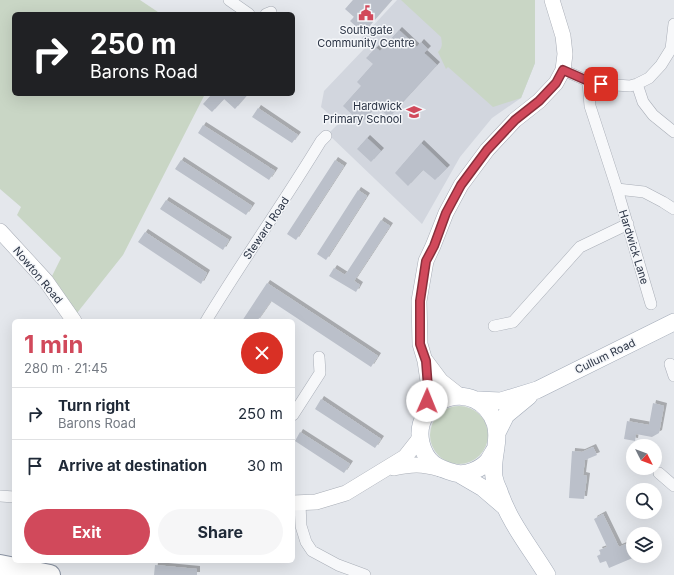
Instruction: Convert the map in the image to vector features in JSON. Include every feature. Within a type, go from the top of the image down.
[{"type":"highway","points":[[0,564],[50,575]]},
{"type":"main road","name":"Cullum Road","points":[[477,400],[500,402],[537,390],[674,322]]},
{"type":"main road","name":"Cullum Road","points":[[498,431],[506,414],[537,390]]},
{"type":"main road","points":[[504,506],[483,488],[459,474],[440,469],[430,461],[423,450],[420,438],[421,425],[426,414],[435,404],[447,398],[460,396],[468,397],[477,400],[491,413],[498,431],[494,476],[504,506],[546,575]]},
{"type":"main road","points":[[459,474],[475,471],[488,462],[496,448]]},
{"type":"main road","points":[[533,554],[533,564],[536,575]]},
{"type":"street","points":[[229,0],[245,12]]},
{"type":"street","points":[[426,414],[428,388],[426,361],[420,344],[420,301],[426,261],[434,246],[446,213],[461,185],[487,150],[515,120],[539,101],[556,83],[563,70],[565,54],[563,36],[552,0]]},
{"type":"street","points":[[563,70],[588,81],[601,84],[630,86],[637,84],[649,78],[662,65],[672,49],[674,24]]},
{"type":"street","name":"Hardwick Lane","points":[[588,81],[590,106],[652,304]]},
{"type":"street","points":[[637,84],[643,102],[653,115],[674,132]]},
{"type":"street","name":"Steward Road","points":[[207,319],[321,141],[326,136]]},
{"type":"street","points":[[617,189],[644,192],[674,209]]},
{"type":"street","points":[[494,326],[513,322],[580,247],[628,224]]},
{"type":"street","name":"Nowton Road","points":[[0,231],[46,281],[73,319]]},
{"type":"street","points":[[295,412],[320,373],[319,357]]},
{"type":"street","points":[[426,361],[441,381],[460,396]]},
{"type":"street","points":[[670,364],[674,376]]},
{"type":"street","points":[[365,575],[338,565],[312,551],[306,542],[296,503],[316,502],[346,493],[386,470],[405,457],[420,438]]},
{"type":"street","points":[[386,470],[408,465],[422,464],[440,469]]},
{"type":"street","points":[[662,475],[674,486]]},
{"type":"street","points":[[0,496],[12,496]]},
{"type":"shaded area","name":"Hardwick Primary School","points":[[397,0],[535,0],[535,63],[521,98],[492,118],[460,157],[422,224],[328,134],[339,123],[321,107],[324,91],[364,49],[357,43]]},
{"type":"green space","points":[[0,0],[140,0],[158,12],[12,12],[12,96],[204,96],[123,255],[77,313],[52,276],[61,258],[17,215],[21,207],[0,189]]},
{"type":"green space","points":[[401,0],[535,0],[535,63],[521,98],[493,107],[448,67],[446,69],[438,52],[442,43],[441,37]]},
{"type":"green space","points":[[459,406],[470,408],[483,419],[486,424],[488,435],[486,446],[475,459],[470,462],[459,464],[448,462],[435,451],[432,446],[430,435],[432,424],[443,411],[448,408]]},
{"type":"building","name":"Southgate Community Centre","points":[[353,0],[392,0],[363,33],[350,21],[354,17],[345,9]]},
{"type":"building","points":[[399,30],[417,47],[421,42],[428,49],[424,53],[437,65],[389,117],[377,106],[361,123],[343,106],[361,86],[357,82],[373,64],[366,58],[376,48],[380,51]]},
{"type":"building","points":[[210,96],[246,96],[235,109],[224,99],[212,112],[203,104]]},
{"type":"building","points":[[258,108],[298,135],[292,143],[252,117]]},
{"type":"building","points":[[203,125],[275,171],[269,180],[198,133]]},
{"type":"building","points":[[367,138],[381,151],[371,162],[357,149]]},
{"type":"building","points":[[421,143],[447,168],[435,180],[423,170],[408,186],[395,173]]},
{"type":"building","points":[[181,160],[252,206],[246,215],[175,169]]},
{"type":"building","points":[[335,160],[344,166],[296,240],[287,234]]},
{"type":"building","points":[[358,190],[367,196],[326,260],[317,254]]},
{"type":"building","points":[[166,200],[229,240],[223,250],[160,209]]},
{"type":"building","points":[[381,220],[390,226],[354,281],[360,285],[356,292],[329,276],[334,268],[345,275]]},
{"type":"building","points":[[145,232],[207,273],[201,284],[138,242]]},
{"type":"building","points":[[267,283],[378,356],[371,367],[271,301],[258,319],[243,319]]},
{"type":"building","points":[[321,399],[381,439],[375,448],[315,409]]},
{"type":"building","points":[[653,403],[664,406],[659,433],[652,437],[636,434],[635,439],[624,439],[627,421],[649,425]]},
{"type":"building","points":[[300,432],[350,464],[344,473],[295,441]]},
{"type":"building","points":[[593,447],[597,455],[585,460],[583,475],[587,476],[584,499],[569,498],[572,451],[582,452]]},
{"type":"building","points":[[603,514],[619,547],[626,544],[626,561],[609,568],[606,561],[600,563],[597,556],[601,554],[599,550],[607,547],[594,519]]},
{"type":"building","points":[[155,565],[197,569],[197,575],[154,575]]},
{"type":"place","name":"Southgate Community Centre","points":[[366,13]]},
{"type":"place","name":"Hardwick Primary School","points":[[414,112]]},
{"type":"route","points":[[427,401],[428,388],[426,361],[420,344],[420,301],[426,261],[434,246],[446,213],[461,185],[487,150],[515,120],[539,101],[556,83],[563,70],[588,81],[601,84]]}]
